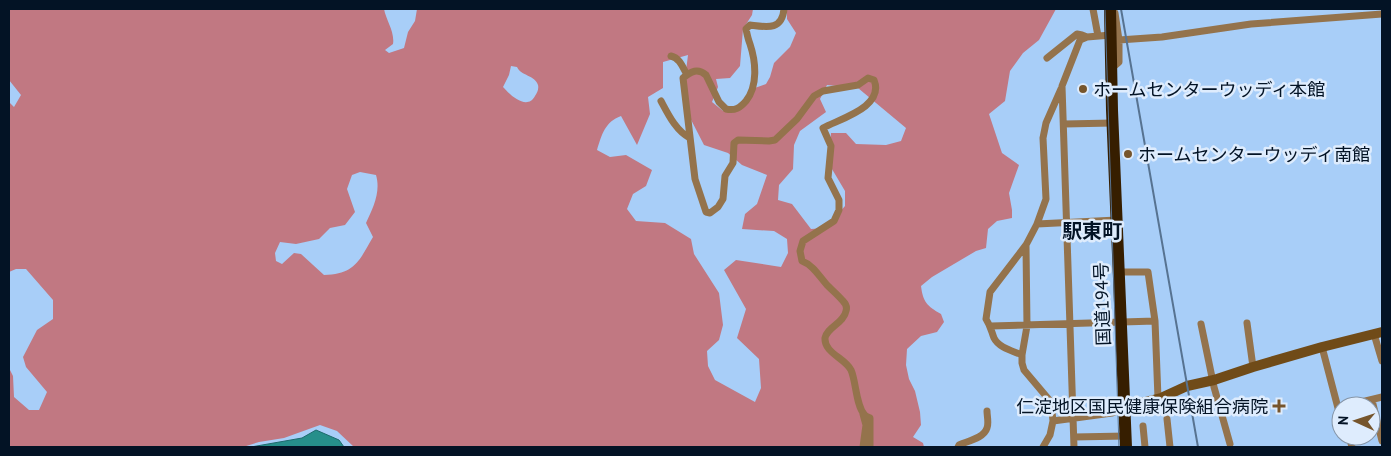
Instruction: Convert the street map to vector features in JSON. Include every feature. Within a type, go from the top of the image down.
[{"type":"highway","name":"国道194号","points":[[1111,9],[1109,37],[1112,68],[1118,272],[1126,442]]},
{"type":"street","points":[[784,9],[778,24],[771,27],[750,25],[746,29],[754,66],[754,85],[751,95],[742,106],[733,110],[726,109],[719,102],[706,75],[698,70],[689,73],[683,78],[695,179],[706,212],[710,213],[718,207],[723,199],[725,176],[732,163],[734,143],[738,140],[775,140],[797,119],[814,96],[823,92],[858,85],[868,78],[874,80],[876,86],[875,93],[864,108],[823,128],[831,146],[828,178],[839,200],[839,210],[834,221],[803,241],[800,250],[802,261],[808,263],[844,302],[847,308],[843,319],[825,337],[826,344],[831,352],[850,367],[866,425],[863,447]]},
{"type":"street","points":[[1093,9],[1109,37]]},
{"type":"street","points":[[1022,355],[1005,348],[997,342],[993,335],[991,326],[986,319],[990,292],[1026,245],[1037,224],[1046,199],[1043,138],[1046,123],[1080,40],[1087,37],[1162,37],[1251,24],[1382,14]]},
{"type":"street","points":[[1047,58],[1077,34],[1087,37]]},
{"type":"street","points":[[671,56],[678,60],[686,75]]},
{"type":"street","points":[[1062,86],[1074,447]]},
{"type":"street","points":[[661,101],[673,122],[690,138]]},
{"type":"street","points":[[1064,124],[1113,123]]},
{"type":"street","points":[[1037,224],[1117,220]]},
{"type":"street","points":[[1026,245],[1027,326],[1022,363],[1024,370],[1051,402],[1053,421],[1050,435],[1043,447]]},
{"type":"street","points":[[1118,272],[1148,272],[1155,321],[1161,398]]},
{"type":"street","points":[[991,326],[1155,321]]},
{"type":"street","points":[[1247,323],[1253,367]]},
{"type":"street","points":[[1201,324],[1214,387],[1230,444]]},
{"type":"street","points":[[1053,421],[1112,413],[1125,407],[1188,392],[1213,380],[1322,346],[1378,333],[1382,359]]},
{"type":"street","points":[[1322,346],[1338,396]]},
{"type":"street","points":[[956,445],[984,434],[987,428],[987,411]]},
{"type":"street","points":[[864,414],[870,418],[870,447]]},
{"type":"street","points":[[1166,419],[1170,447]]},
{"type":"street","points":[[1143,426],[1145,447]]},
{"type":"street","points":[[1074,438],[1126,442]]},
{"type":"shaded area","points":[[9,9],[384,9],[392,31],[393,44],[385,50],[389,53],[404,48],[408,32],[415,21],[417,9],[753,9],[752,15],[743,29],[740,66],[730,78],[716,79],[718,87],[712,102],[723,111],[731,110],[738,106],[752,89],[766,84],[774,63],[790,47],[796,33],[787,19],[787,9],[1056,9],[1039,40],[1023,53],[1010,71],[1005,101],[989,114],[1002,153],[1019,165],[1009,193],[1012,218],[997,221],[988,229],[986,248],[976,251],[932,277],[921,286],[926,303],[941,314],[944,322],[937,332],[921,336],[907,349],[906,365],[909,379],[915,391],[921,425],[913,437],[923,443],[924,447],[354,447],[337,431],[320,425],[284,438],[243,447],[9,447],[9,368],[13,376],[14,397],[29,410],[39,410],[47,392],[26,367],[23,357],[37,330],[53,319],[53,300],[26,269],[16,269],[9,272],[9,102],[14,107],[21,95],[9,80]],"holes":[[[688,55],[684,87],[685,108],[704,145],[728,153],[742,165],[767,175],[757,204],[745,214],[742,229],[774,231],[787,239],[788,253],[781,267],[736,260],[724,270],[746,309],[737,338],[759,359],[761,388],[755,402],[715,380],[708,366],[707,351],[719,340],[723,325],[719,293],[694,254],[691,239],[665,223],[636,221],[627,209],[633,194],[646,186],[652,170],[626,155],[610,157],[597,150],[608,125],[621,116],[637,145],[650,114],[648,97],[663,88],[663,62]],[[511,66],[517,67],[534,79],[538,89],[532,100],[523,102],[503,87]],[[827,85],[858,88],[906,128],[901,141],[886,145],[856,144],[846,133],[831,133],[829,164],[845,191],[845,206],[826,228],[811,229],[792,204],[778,200],[779,185],[793,169],[794,145],[800,131],[826,112],[820,99]],[[360,172],[376,175],[378,188],[376,200],[366,223],[373,237],[355,265],[343,272],[324,275],[301,254],[294,253],[282,264],[276,261],[275,253],[280,242],[296,244],[319,239],[330,228],[345,225],[355,212],[347,189],[352,175]]]},
{"type":"shaded area","points":[[316,430],[339,440],[344,447],[251,447],[302,438]]},
{"type":"tram line","points":[[1105,9],[1119,447]]},
{"type":"railway","points":[[1121,9],[1198,447]]},
{"type":"place","name":"ホームセンターウッディ本館","points":[[1083,89]]},
{"type":"place","name":"ホームセンターウッディ南館","points":[[1128,154]]},
{"type":"place","name":"仁淀地区国民健康保険組合病院","points":[[1279,406]]},
{"type":"district","name":"駅東町","points":[[1092,231]]}]
